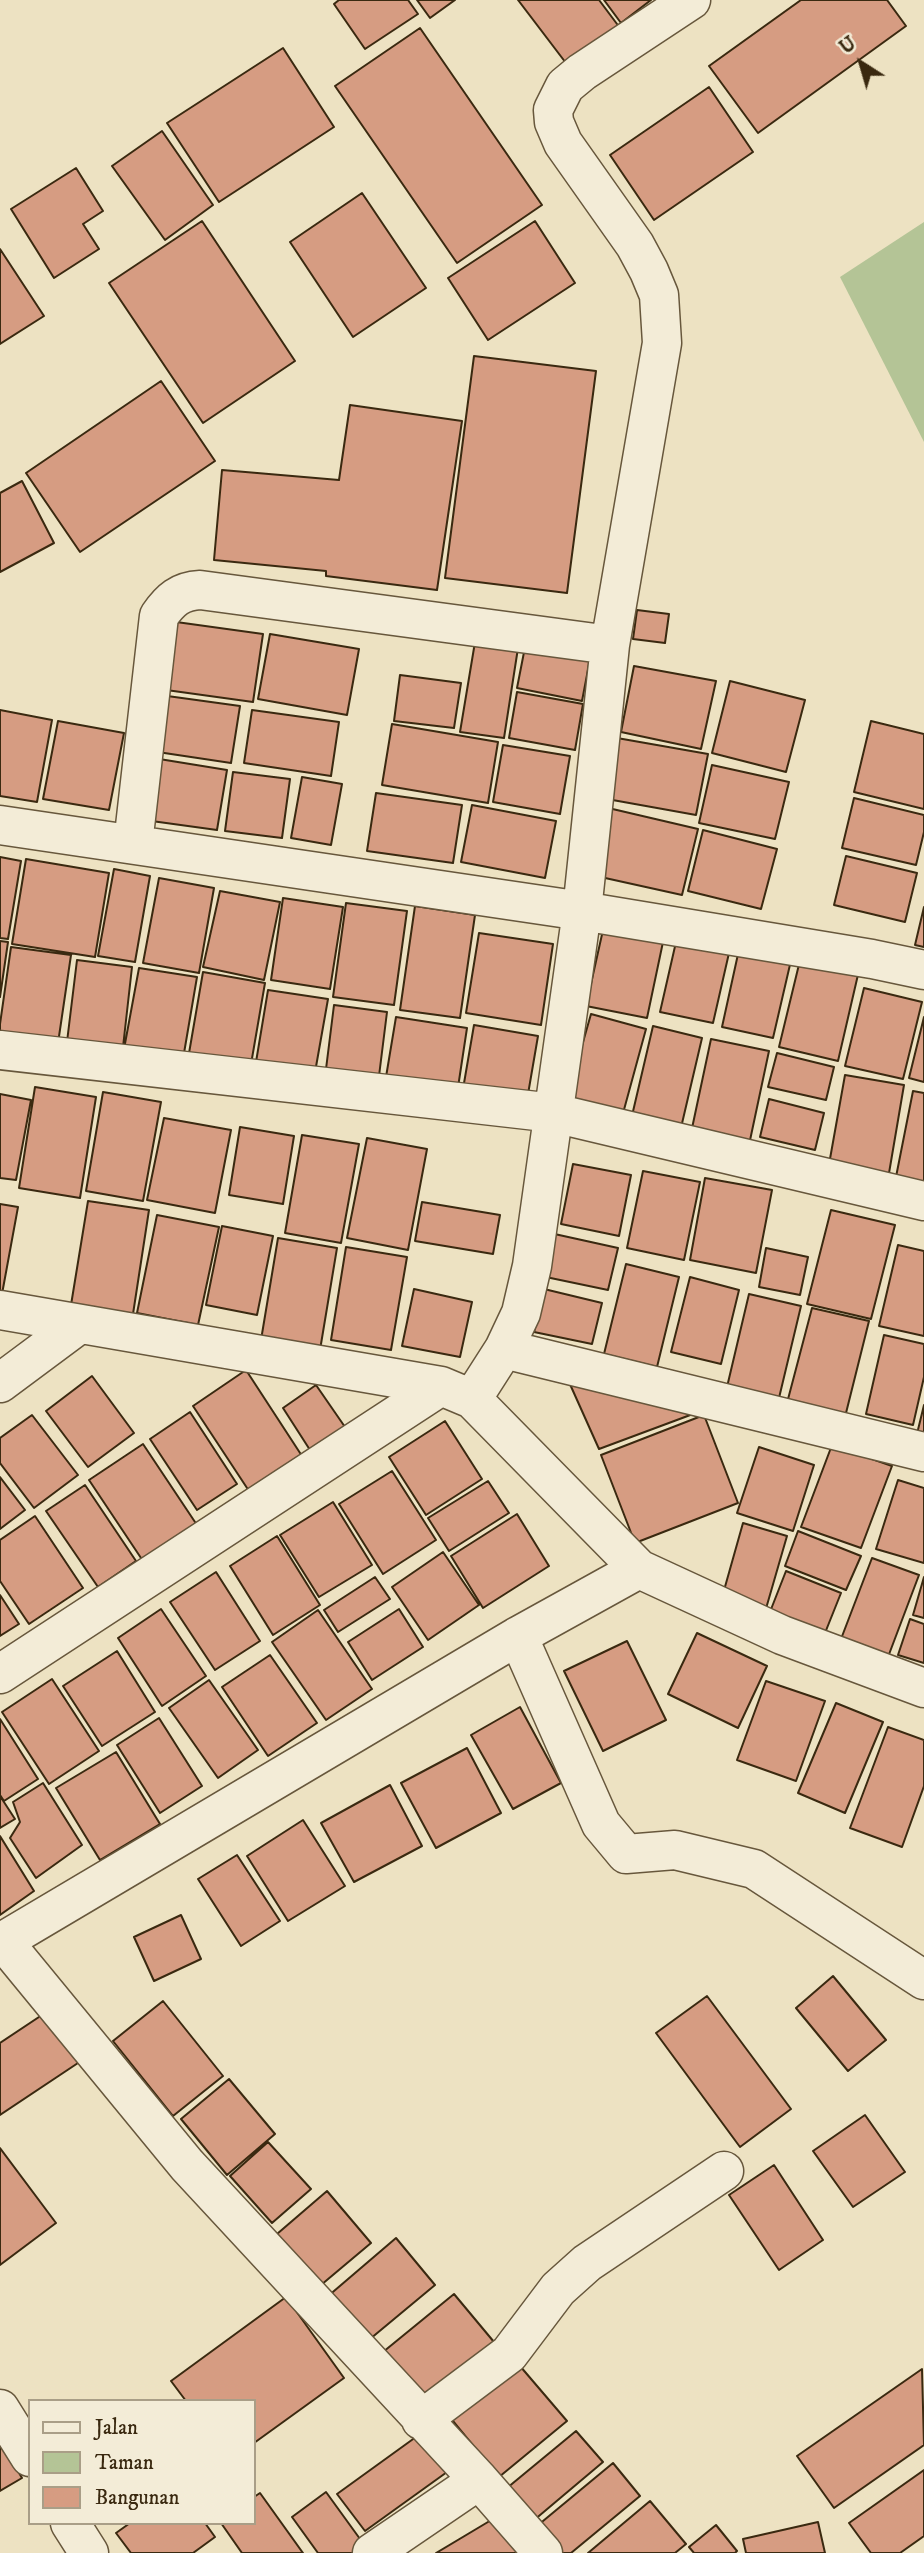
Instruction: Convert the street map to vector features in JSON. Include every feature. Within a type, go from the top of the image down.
[{"type":"street","points":[[0,1674],[457,1393],[504,1349],[521,1313],[532,1266],[582,911],[610,645],[662,343],[659,295],[649,271],[635,245],[563,143],[554,122],[553,110],[565,86],[582,72],[691,0]]},
{"type":"street","points":[[133,844],[159,616],[175,597],[187,590],[214,591],[610,645]]},
{"type":"street","points":[[0,825],[582,911],[924,970]]},
{"type":"street","points":[[0,1050],[554,1113],[924,1201]]},
{"type":"street","points":[[0,1310],[361,1370],[457,1393],[639,1569],[782,1635],[924,1688]]},
{"type":"street","points":[[0,1383],[78,1325]]},
{"type":"street","points":[[504,1349],[924,1452]]},
{"type":"street","points":[[543,2553],[479,2480],[187,2165],[2,1942],[518,1636],[639,1569]]},
{"type":"street","points":[[518,1636],[601,1824],[626,1854],[675,1850],[754,1869],[924,1980]]},
{"type":"street","points":[[421,2420],[509,2354],[558,2289],[587,2263],[724,2171]]},
{"type":"street","points":[[0,2409],[28,2454]]},
{"type":"street","points":[[372,2553],[479,2480]]},
{"type":"street","points":[[71,2525],[89,2553]]},
{"type":"green space","points":[[924,222],[924,442],[840,277]]},
{"type":"building","points":[[339,0],[408,0],[418,14],[365,49],[334,4]]},
{"type":"building","points":[[417,0],[455,0],[430,18]]},
{"type":"building","points":[[518,0],[599,0],[620,28],[569,67]]},
{"type":"building","points":[[604,0],[651,0],[621,23]]},
{"type":"building","points":[[801,0],[887,0],[906,26],[758,133],[709,66]]},
{"type":"building","points":[[420,28],[542,205],[457,263],[335,86]]},
{"type":"building","points":[[283,48],[334,127],[219,202],[167,123]]},
{"type":"building","points":[[709,87],[753,152],[654,220],[610,155]]},
{"type":"building","points":[[162,131],[213,205],[165,240],[112,166]]},
{"type":"building","points":[[76,168],[103,211],[83,224],[99,249],[54,278],[11,209]]},
{"type":"building","points":[[362,193],[426,288],[353,337],[290,242]]},
{"type":"building","points":[[202,221],[295,361],[203,423],[109,283]]},
{"type":"building","points":[[535,221],[575,283],[488,340],[448,278]]},
{"type":"building","points":[[0,249],[44,316],[0,344]]},
{"type":"building","points":[[474,356],[596,371],[567,593],[445,578]]},
{"type":"building","points":[[161,381],[215,461],[80,552],[26,473]]},
{"type":"building","points":[[350,405],[462,421],[437,590],[326,576],[326,571],[214,560],[222,470],[339,480]]},
{"type":"building","points":[[22,481],[54,543],[0,572],[0,493]]},
{"type":"building","points":[[637,610],[669,614],[665,643],[633,639]]},
{"type":"building","points":[[169,621],[263,634],[253,702],[159,689]]},
{"type":"building","points":[[270,634],[359,649],[347,715],[258,699]]},
{"type":"building","points":[[475,642],[518,648],[504,738],[460,732]]},
{"type":"building","points":[[526,642],[591,654],[582,701],[517,688]]},
{"type":"building","points":[[634,666],[716,681],[701,749],[621,732]]},
{"type":"building","points":[[400,675],[461,683],[454,728],[394,721]]},
{"type":"building","points":[[730,681],[805,700],[786,772],[712,753]]},
{"type":"building","points":[[517,692],[583,704],[575,750],[509,738]]},
{"type":"building","points":[[160,695],[240,706],[231,763],[151,751]]},
{"type":"building","points":[[0,710],[52,720],[37,802],[0,796]]},
{"type":"building","points":[[252,710],[339,722],[331,776],[244,763]]},
{"type":"building","points":[[58,721],[124,733],[109,810],[43,799]]},
{"type":"building","points":[[871,721],[924,734],[924,809],[854,792]]},
{"type":"building","points":[[392,724],[498,742],[488,803],[382,785]]},
{"type":"building","points":[[617,738],[708,754],[696,815],[607,799]]},
{"type":"building","points":[[503,745],[570,756],[560,814],[493,802]]},
{"type":"building","points":[[147,757],[227,770],[217,830],[137,819]]},
{"type":"building","points":[[712,765],[789,782],[775,839],[699,823]]},
{"type":"building","points":[[233,772],[290,779],[282,838],[225,831]]},
{"type":"building","points":[[302,777],[342,784],[331,845],[291,838]]},
{"type":"building","points":[[376,793],[462,805],[453,863],[367,851]]},
{"type":"building","points":[[854,798],[924,815],[924,832],[916,865],[842,848]]},
{"type":"building","points":[[472,805],[556,821],[545,878],[461,862]]},
{"type":"building","points":[[604,807],[698,829],[682,895],[587,874]]},
{"type":"building","points":[[703,830],[777,849],[761,909],[688,891]]},
{"type":"building","points":[[846,856],[917,873],[905,922],[834,905]]},
{"type":"building","points":[[0,857],[21,861],[8,939],[0,938]]},
{"type":"building","points":[[26,859],[109,873],[95,957],[12,944]]},
{"type":"building","points":[[114,869],[150,876],[135,962],[98,956]]},
{"type":"building","points":[[159,878],[214,888],[199,973],[143,963]]},
{"type":"building","points":[[220,891],[280,902],[264,980],[203,967]]},
{"type":"building","points":[[283,898],[343,907],[330,989],[271,980]]},
{"type":"building","points":[[346,903],[407,911],[394,1005],[333,997]]},
{"type":"building","points":[[415,906],[475,915],[460,1018],[400,1010]]},
{"type":"building","points":[[924,907],[924,947],[915,945]]},
{"type":"building","points":[[603,930],[663,942],[647,1018],[586,1006]]},
{"type":"building","points":[[479,933],[553,944],[541,1025],[466,1013]]},
{"type":"building","points":[[0,941],[8,942],[0,997]]},
{"type":"building","points":[[676,942],[729,953],[713,1023],[660,1012]]},
{"type":"building","points":[[740,945],[792,956],[773,1038],[722,1027]]},
{"type":"building","points":[[11,947],[71,955],[57,1050],[0,1042]]},
{"type":"building","points":[[802,952],[860,966],[838,1061],[779,1047]]},
{"type":"building","points":[[77,960],[132,967],[122,1056],[66,1050]]},
{"type":"building","points":[[139,968],[197,977],[183,1059],[124,1049]]},
{"type":"building","points":[[203,972],[265,983],[250,1070],[188,1059]]},
{"type":"building","points":[[864,988],[922,1002],[903,1079],[845,1066]]},
{"type":"building","points":[[268,990],[328,999],[314,1078],[255,1068]]},
{"type":"building","points":[[334,1005],[387,1012],[378,1084],[325,1077]]},
{"type":"building","points":[[591,1014],[646,1029],[622,1117],[566,1102]]},
{"type":"building","points":[[396,1017],[467,1028],[457,1094],[385,1083]]},
{"type":"building","points":[[924,1017],[924,1082],[909,1078]]},
{"type":"building","points":[[474,1025],[538,1036],[527,1100],[463,1089]]},
{"type":"building","points":[[653,1026],[702,1038],[680,1132],[631,1120]]},
{"type":"building","points":[[711,1039],[769,1051],[749,1145],[691,1133]]},
{"type":"building","points":[[777,1053],[834,1067],[826,1100],[768,1087]]},
{"type":"building","points":[[845,1075],[904,1085],[888,1179],[828,1170]]},
{"type":"building","points":[[35,1087],[96,1097],[80,1198],[19,1188]]},
{"type":"building","points":[[913,1091],[924,1093],[924,1192],[894,1187]]},
{"type":"building","points":[[103,1092],[161,1102],[143,1201],[86,1191]]},
{"type":"building","points":[[0,1094],[31,1100],[16,1180],[0,1178]]},
{"type":"building","points":[[769,1099],[824,1113],[815,1150],[760,1137]]},
{"type":"building","points":[[164,1118],[231,1130],[215,1213],[147,1200]]},
{"type":"building","points":[[240,1127],[294,1136],[283,1204],[229,1195]]},
{"type":"building","points":[[302,1135],[359,1144],[341,1243],[285,1233]]},
{"type":"building","points":[[367,1138],[427,1149],[408,1250],[347,1238]]},
{"type":"building","points":[[573,1164],[631,1175],[619,1236],[561,1224]]},
{"type":"building","points":[[643,1171],[700,1182],[684,1260],[627,1248]]},
{"type":"building","points":[[705,1178],[772,1190],[756,1273],[690,1260]]},
{"type":"building","points":[[88,1201],[149,1210],[133,1314],[71,1305]]},
{"type":"building","points":[[422,1202],[500,1215],[493,1254],[415,1241]]},
{"type":"building","points":[[0,1204],[18,1207],[2,1294],[0,1293]]},
{"type":"building","points":[[831,1210],[895,1225],[871,1319],[807,1304]]},
{"type":"building","points":[[157,1215],[219,1227],[198,1325],[137,1313]]},
{"type":"building","points":[[222,1226],[273,1236],[257,1315],[206,1305]]},
{"type":"building","points":[[550,1233],[618,1248],[608,1290],[541,1276]]},
{"type":"building","points":[[278,1238],[337,1248],[319,1356],[260,1346]]},
{"type":"building","points":[[898,1245],[924,1251],[924,1336],[879,1326]]},
{"type":"building","points":[[346,1247],[407,1257],[391,1350],[331,1340]]},
{"type":"building","points":[[766,1248],[808,1257],[800,1295],[759,1287]]},
{"type":"building","points":[[626,1264],[679,1277],[657,1367],[604,1354]]},
{"type":"building","points":[[690,1277],[739,1290],[721,1364],[671,1352]]},
{"type":"building","points":[[414,1289],[472,1302],[460,1357],[402,1346]]},
{"type":"building","points":[[544,1289],[602,1303],[592,1344],[534,1332]]},
{"type":"building","points":[[749,1294],[801,1306],[779,1398],[727,1387]]},
{"type":"building","points":[[812,1308],[869,1321],[845,1417],[787,1403]]},
{"type":"building","points":[[884,1335],[924,1344],[924,1377],[913,1425],[866,1414]]},
{"type":"building","points":[[246,1370],[302,1456],[249,1491],[193,1406]]},
{"type":"building","points":[[92,1376],[134,1433],[88,1467],[46,1411]]},
{"type":"building","points":[[569,1382],[693,1414],[599,1449]]},
{"type":"building","points":[[316,1385],[345,1427],[310,1450],[283,1408]]},
{"type":"building","points":[[924,1405],[924,1440],[916,1438]]},
{"type":"building","points":[[190,1412],[237,1484],[197,1510],[150,1439]]},
{"type":"building","points":[[32,1415],[78,1475],[34,1508],[0,1463],[0,1438]]},
{"type":"building","points":[[704,1415],[738,1503],[635,1543],[601,1455]]},
{"type":"building","points":[[445,1421],[482,1479],[426,1515],[389,1457]]},
{"type":"building","points":[[143,1444],[197,1525],[143,1561],[89,1480]]},
{"type":"building","points":[[832,1445],[892,1466],[861,1548],[801,1527]]},
{"type":"building","points":[[759,1447],[814,1465],[793,1531],[737,1513]]},
{"type":"building","points":[[392,1471],[436,1540],[383,1574],[339,1504]]},
{"type":"building","points":[[0,1477],[25,1510],[0,1529]]},
{"type":"building","points":[[898,1480],[924,1488],[924,1563],[876,1549]]},
{"type":"building","points":[[488,1481],[509,1513],[449,1551],[428,1518]]},
{"type":"building","points":[[85,1485],[136,1561],[98,1587],[46,1511]]},
{"type":"building","points":[[333,1502],[372,1565],[319,1597],[280,1535]]},
{"type":"building","points":[[517,1514],[549,1566],[483,1608],[451,1556]]},
{"type":"building","points":[[35,1516],[83,1588],[29,1624],[0,1581],[0,1540]]},
{"type":"building","points":[[743,1523],[787,1536],[765,1612],[721,1601]]},
{"type":"building","points":[[798,1531],[861,1556],[846,1590],[785,1566]]},
{"type":"building","points":[[277,1536],[320,1605],[273,1635],[230,1566]]},
{"type":"building","points":[[443,1552],[479,1605],[428,1640],[392,1587]]},
{"type":"building","points":[[872,1558],[919,1575],[888,1657],[841,1639]]},
{"type":"building","points":[[786,1571],[841,1593],[823,1638],[768,1617]]},
{"type":"building","points":[[216,1572],[260,1641],[215,1670],[170,1602]]},
{"type":"building","points":[[375,1577],[390,1599],[338,1632],[324,1610]]},
{"type":"building","points":[[924,1577],[924,1618],[913,1615]]},
{"type":"building","points":[[0,1595],[19,1624],[0,1636]]},
{"type":"building","points":[[161,1609],[206,1676],[162,1706],[118,1638]]},
{"type":"building","points":[[399,1609],[423,1647],[372,1680],[348,1642]]},
{"type":"building","points":[[318,1610],[372,1689],[326,1720],[272,1642]]},
{"type":"building","points":[[910,1619],[924,1624],[924,1663],[898,1655]]},
{"type":"building","points":[[697,1633],[767,1666],[738,1728],[668,1694]]},
{"type":"building","points":[[627,1641],[666,1720],[603,1751],[564,1671]]},
{"type":"building","points":[[117,1651],[155,1712],[102,1746],[63,1686]]},
{"type":"building","points":[[270,1655],[317,1723],[268,1756],[222,1687]]},
{"type":"building","points":[[52,1679],[99,1751],[49,1784],[2,1712]]},
{"type":"building","points":[[209,1680],[258,1750],[218,1778],[169,1708]]},
{"type":"building","points":[[766,1681],[825,1701],[796,1781],[737,1760]]},
{"type":"building","points":[[836,1703],[883,1722],[845,1813],[798,1793]]},
{"type":"building","points":[[520,1707],[561,1783],[513,1809],[471,1735]]},
{"type":"building","points":[[159,1718],[202,1786],[160,1813],[117,1745]]},
{"type":"building","points":[[0,1719],[38,1779],[4,1801],[0,1795]]},
{"type":"building","points":[[888,1727],[924,1740],[924,1786],[902,1847],[850,1828]]},
{"type":"building","points":[[467,1748],[501,1813],[436,1848],[401,1783]]},
{"type":"building","points":[[116,1752],[160,1824],[100,1860],[56,1788]]},
{"type":"building","points":[[43,1783],[82,1845],[36,1878],[10,1838],[20,1822],[13,1802]]},
{"type":"building","points":[[390,1785],[422,1846],[354,1882],[321,1823]]},
{"type":"building","points":[[0,1796],[15,1819],[0,1828]]},
{"type":"building","points":[[303,1820],[345,1886],[288,1921],[247,1856]]},
{"type":"building","points":[[0,1836],[34,1891],[0,1915]]},
{"type":"building","points":[[237,1855],[280,1921],[241,1946],[198,1879]]},
{"type":"building","points":[[181,1915],[201,1959],[154,1981],[134,1937]]},
{"type":"building","points":[[833,1976],[886,2040],[848,2071],[796,2008]]},
{"type":"building","points":[[707,1996],[791,2109],[740,2147],[656,2033]]},
{"type":"building","points":[[163,2001],[223,2076],[173,2116],[113,2041]]},
{"type":"building","points":[[54,2007],[87,2057],[0,2115],[0,2043]]},
{"type":"building","points":[[229,2079],[275,2134],[227,2175],[181,2119]]},
{"type":"building","points":[[865,2115],[905,2172],[853,2207],[813,2151]]},
{"type":"building","points":[[268,2142],[311,2189],[272,2223],[230,2176]]},
{"type":"building","points":[[0,2148],[56,2223],[0,2265]]},
{"type":"building","points":[[774,2165],[823,2240],[779,2270],[729,2195]]},
{"type":"building","points":[[327,2191],[371,2243],[321,2285],[277,2234]]},
{"type":"building","points":[[396,2238],[435,2285],[358,2349],[320,2303]]},
{"type":"building","points":[[454,2294],[499,2348],[417,2415],[372,2361]]},
{"type":"building","points":[[286,2297],[344,2378],[256,2442],[256,2399],[184,2399],[171,2381]]},
{"type":"building","points":[[514,2359],[567,2421],[499,2477],[448,2415]]},
{"type":"building","points":[[922,2369],[924,2445],[834,2508],[797,2456]]},
{"type":"building","points":[[427,2429],[454,2467],[365,2531],[337,2494]]},
{"type":"building","points":[[576,2431],[603,2462],[533,2521],[507,2488]]},
{"type":"building","points":[[0,2440],[22,2478],[0,2491]]},
{"type":"building","points":[[613,2463],[640,2496],[571,2553],[559,2553],[537,2526]]},
{"type":"building","points":[[924,2470],[924,2536],[900,2553],[871,2553],[849,2523]]},
{"type":"building","points":[[326,2492],[368,2550],[364,2553],[318,2553],[292,2517]]},
{"type":"building","points":[[260,2493],[303,2553],[242,2553],[222,2525],[256,2525],[256,2496]]},
{"type":"building","points":[[650,2501],[686,2544],[675,2553],[588,2553]]},
{"type":"building","points":[[503,2513],[526,2553],[436,2553]]},
{"type":"building","points":[[818,2522],[825,2553],[746,2553],[743,2539]]},
{"type":"building","points":[[127,2525],[206,2525],[215,2537],[193,2553],[131,2553],[116,2533]]},
{"type":"building","points":[[716,2525],[737,2551],[694,2553],[689,2547]]}]
